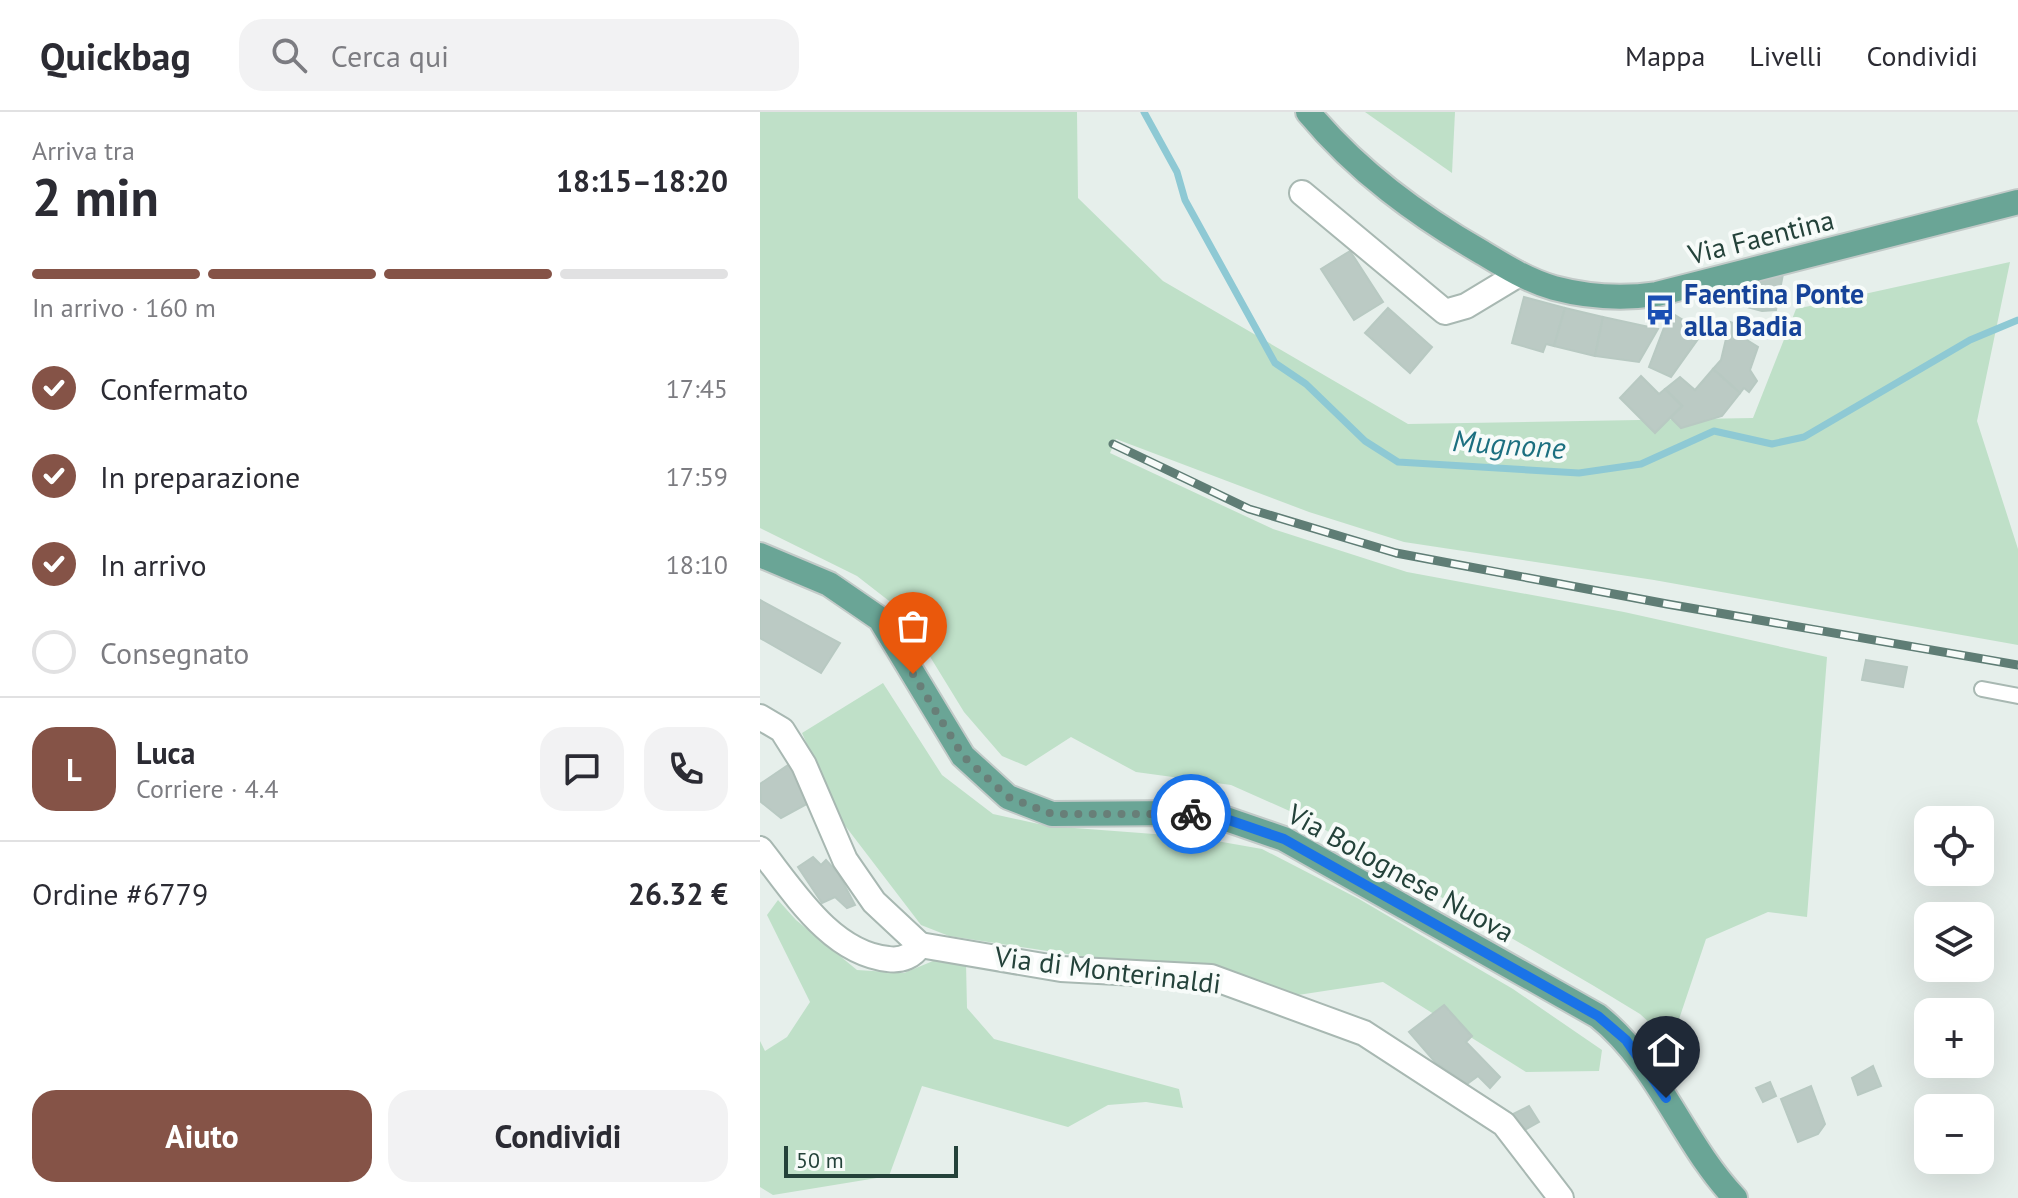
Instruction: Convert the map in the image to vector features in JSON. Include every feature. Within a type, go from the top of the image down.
[{"type":"main road","name":"Via Faentina","points":[[1308,112],[1335,144],[1374,181],[1448,233],[1519,274],[1553,288],[1598,297],[1639,297],[2018,202]]},
{"type":"main road","name":"Via Bolognese Nuova","points":[[760,555],[829,584],[880,619],[963,756],[1008,797],[1052,814],[1180,813],[1226,819],[1284,839],[1598,1016],[1620,1034],[1635,1052],[1707,1166],[1735,1198]]},
{"type":"street","points":[[1302,193],[1445,312],[1466,306],[1519,274]]},
{"type":"street","points":[[760,717],[782,730],[804,765],[845,860],[874,902],[920,945],[914,954],[897,961],[875,958],[849,949],[799,899],[760,849]]},
{"type":"street","name":"Via di Monterinaldi","points":[[920,945],[1061,969],[1211,977],[1364,1033],[1504,1124],[1561,1198]]},
{"type":"lane","points":[[1982,689],[2018,696]]},
{"type":"green space","points":[[760,112],[1077,112],[1078,198],[1163,281],[1408,424],[1753,418],[1796,309],[2010,262],[1977,421],[2018,549],[2018,645],[1654,580],[1404,542],[1309,512],[1116,439],[1110,453],[1273,529],[1407,572],[1624,612],[1827,657],[1807,917],[1768,912],[1706,939],[1673,1037],[1666,1038],[1640,1014],[1594,986],[1303,817],[1231,785],[1136,772],[1071,737],[1026,766],[1002,756],[964,712],[902,611],[857,576],[760,528]]},
{"type":"green space","points":[[1365,112],[1455,112],[1452,173]]},
{"type":"green space","points":[[883,683],[942,775],[993,814],[1048,826],[1194,837],[1262,849],[1359,899],[1513,989],[1602,1050],[1599,1071],[1526,1072],[1383,982],[1298,995],[1234,973],[1107,960],[949,936],[921,925],[840,819],[802,733]]},
{"type":"green space","points":[[778,900],[796,920],[857,970],[904,973],[933,961],[966,963],[967,1008],[994,1039],[1179,1089],[1183,1108],[1146,1102],[1108,1105],[1068,1127],[922,1086],[889,1176],[773,1195],[760,1187],[760,1041],[765,1051],[787,1037],[810,1002],[767,915]]},
{"type":"building","points":[[1350,251],[1383,302],[1354,320],[1321,269]]},
{"type":"building","points":[[1783,274],[1776,310],[1762,311],[1747,307],[1753,284]]},
{"type":"building","points":[[1524,297],[1565,308],[1554,346],[1546,344],[1543,352],[1512,343]]},
{"type":"building","points":[[1388,308],[1432,347],[1410,373],[1365,333]]},
{"type":"building","points":[[1565,308],[1603,317],[1595,356],[1554,346]]},
{"type":"building","points":[[1670,312],[1703,332],[1671,377],[1649,367]]},
{"type":"building","points":[[1603,317],[1658,329],[1639,362],[1595,356]]},
{"type":"building","points":[[1730,322],[1749,328],[1747,340],[1758,347],[1750,370],[1757,381],[1749,392],[1744,388],[1740,393],[1713,369],[1721,360]]},
{"type":"building","points":[[1713,369],[1740,393],[1722,416],[1681,428],[1670,417],[1682,406],[1665,389],[1680,377],[1695,390]]},
{"type":"building","points":[[1641,376],[1659,394],[1665,389],[1682,406],[1655,433],[1620,398]]},
{"type":"building","points":[[760,600],[840,643],[821,673],[760,638]]},
{"type":"building","points":[[1866,660],[1907,667],[1903,687],[1862,680]]},
{"type":"building","points":[[794,761],[814,800],[781,818],[761,802],[760,784]]},
{"type":"building","points":[[813,857],[821,865],[826,860],[838,873],[855,905],[847,908],[835,897],[822,903],[798,867]]},
{"type":"building","points":[[1444,1005],[1472,1036],[1466,1042],[1500,1077],[1490,1088],[1478,1076],[1467,1084],[1435,1062],[1409,1032]]},
{"type":"building","points":[[1873,1066],[1881,1086],[1858,1095],[1852,1078]]},
{"type":"building","points":[[1770,1082],[1776,1096],[1763,1102],[1756,1088]]},
{"type":"building","points":[[1811,1086],[1825,1124],[1818,1134],[1798,1142],[1781,1099]]},
{"type":"building","points":[[1529,1106],[1539,1122],[1523,1131],[1509,1116]]},
{"type":"waterway","name":"Mugnone","points":[[1144,112],[1177,172],[1185,200],[1275,363],[1306,384],[1365,441],[1398,462],[1579,473],[1641,464],[1714,431],[1772,444],[1804,437],[1970,340],[2018,320]]},
{"type":"railway","points":[[1113,444],[1249,509],[1396,553],[2018,665]]},
{"type":"way so far","points":[[913,674],[963,756],[1008,797],[1052,814],[1191,814]]},
{"type":"place","name":"Faentina Ponte alla Badia","points":[[1660,310]]},
{"type":"route","points":[[1191,814],[1226,819],[1284,839],[1598,1016],[1626,1040],[1666,1098]]}]
